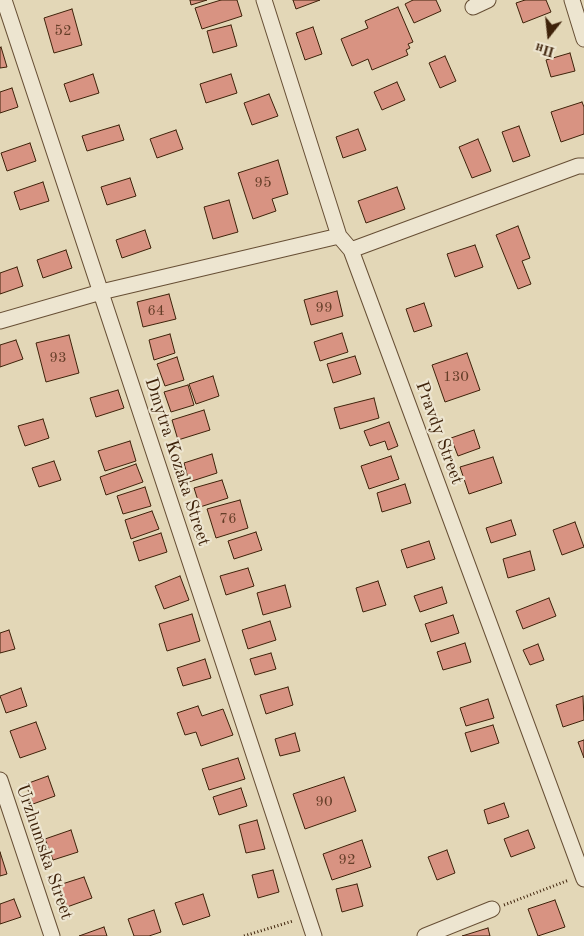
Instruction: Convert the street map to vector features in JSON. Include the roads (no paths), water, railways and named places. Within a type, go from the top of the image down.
[{"type":"street","name":"Dmytra Kozaka Street","points":[[4,0],[314,936]]},
{"type":"street","name":"Pravdy Street","points":[[264,0],[339,236],[351,250],[583,877]]},
{"type":"street","points":[[473,7],[488,0]]},
{"type":"street","points":[[572,0],[584,39]]},
{"type":"street","points":[[351,250],[578,166],[584,166]]},
{"type":"street","points":[[0,321],[101,292],[339,236]]},
{"type":"street","name":"Urzhumska Street","points":[[0,780],[52,936]]},
{"type":"street","points":[[425,936],[492,909]]}]
